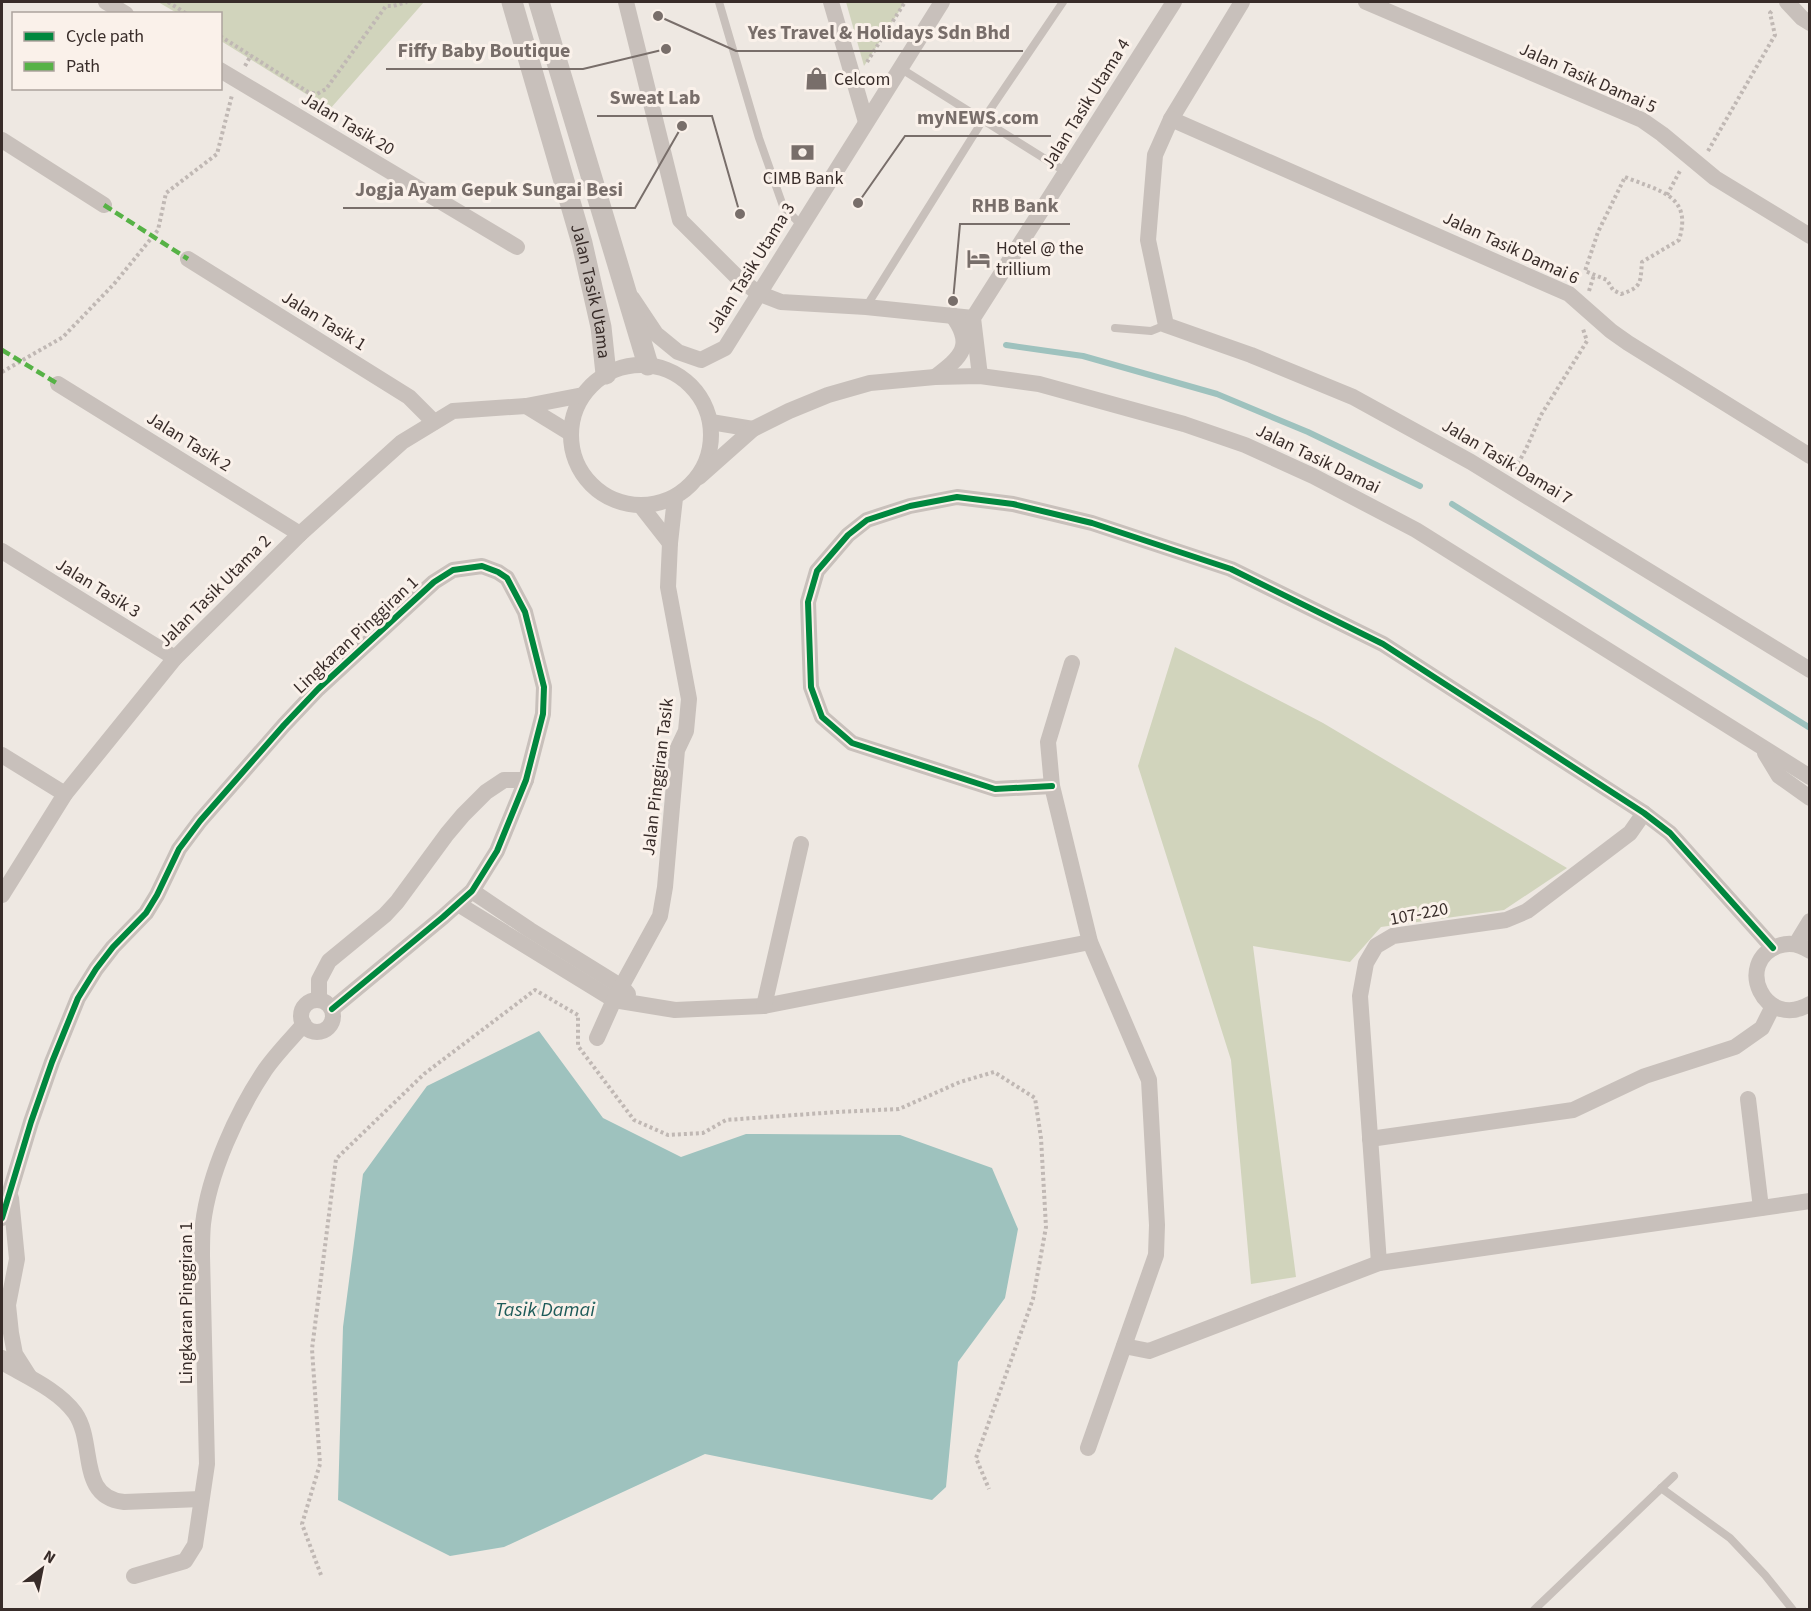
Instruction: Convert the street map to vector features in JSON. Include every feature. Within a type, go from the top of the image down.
[{"type":"street","points":[[106,2],[123,12]]},
{"type":"street","name":"Jalan Tasik Utama","points":[[512,2],[582,243],[601,327],[606,374]]},
{"type":"street","name":"Jalan Tasik Utama","points":[[539,2],[648,365]]},
{"type":"street","points":[[626,2],[680,220],[736,276],[758,293],[781,302],[866,307],[973,318],[980,376]]},
{"type":"street","points":[[831,2],[866,122]]},
{"type":"street","name":"Jalan Tasik Utama 3","points":[[624,285],[656,334],[678,352],[702,360],[725,348],[942,2]]},
{"type":"street","name":"Jalan Tasik Utama 4","points":[[973,318],[1173,2]]},
{"type":"street","points":[[1166,325],[1148,240],[1155,155],[1171,119],[1242,2]]},
{"type":"street","name":"Jalan Tasik Damai 5","points":[[1366,2],[1642,120],[1715,178],[1809,236]]},
{"type":"street","points":[[1787,2],[1809,23]]},
{"type":"street","name":"Jalan Tasik 20","points":[[222,71],[517,247]]},
{"type":"street","name":"Jalan Tasik Damai 6","points":[[1171,119],[1569,294],[1628,343],[1809,456]]},
{"type":"street","points":[[2,141],[104,205]]},
{"type":"street","points":[[582,243],[609,237]]},
{"type":"street","name":"Jalan Tasik 1","points":[[188,259],[409,397],[435,422]]},
{"type":"street","points":[[935,377],[959,357],[964,346],[961,327],[952,315]]},
{"type":"street","name":"Jalan Tasik Damai 7","points":[[1166,325],[1251,355],[1353,398],[1471,462],[1807,664]]},
{"type":"street","points":[[648,365],[670,371],[689,383],[703,401],[711,422],[712,441],[708,460],[699,477],[675,498],[659,504],[641,506],[622,504],[605,496],[590,484],[579,469],[572,452],[570,433],[573,413],[593,383],[606,374],[626,366],[648,365]]},
{"type":"street","name":"Jalan Tasik Damai","points":[[699,477],[753,429],[828,395],[870,382],[980,376],[1039,384],[1184,424],[1245,445],[1313,476],[1416,530],[1809,777]]},
{"type":"street","name":"Jalan Tasik 2","points":[[58,384],[300,534]]},
{"type":"street","name":"Jalan Tasik Utama 2","points":[[2,895],[65,794],[175,658],[300,534],[402,442],[453,411],[526,406],[583,395]]},
{"type":"street","points":[[526,406],[570,433]]},
{"type":"street","points":[[711,422],[753,429]]},
{"type":"street","points":[[1052,786],[995,789],[852,743],[822,717],[811,687],[808,602],[817,571],[848,534],[867,520],[910,506],[957,497],[1013,504],[1092,523],[1231,569],[1383,644],[1644,813],[1670,833],[1773,948]]},
{"type":"street","name":"Jalan Pinggiran Tasik","points":[[597,1038],[618,993],[660,916],[665,887],[677,750],[686,731],[688,699],[668,586],[675,498]]},
{"type":"street","points":[[641,506],[670,543]]},
{"type":"street","name":"Jalan Tasik 3","points":[[2,551],[175,658]]},
{"type":"street","name":"Lingkaran Pinggiran 1","points":[[2,1218],[45,1082],[78,998],[114,946],[146,913],[179,849],[207,812],[318,689],[434,582],[453,570],[482,566],[498,572],[507,578],[525,612],[544,687],[543,714],[526,780],[497,851],[471,891],[458,904],[325,1005]]},
{"type":"street","points":[[1071,663],[1048,742],[1052,786],[1090,942],[1149,1080],[1157,1225],[1156,1255],[1088,1448]]},
{"type":"street","points":[[1762,748],[1779,776],[1809,798]]},
{"type":"street","points":[[2,755],[65,794]]},
{"type":"street","points":[[325,1005],[309,1002],[302,1010],[304,1024],[308,1028],[317,1031],[327,1028],[332,1020],[325,1005],[319,980],[329,961],[397,902],[447,834],[486,792],[504,780],[526,780]]},
{"type":"street","name":"107-220","points":[[1379,1263],[1360,996],[1366,963],[1377,946],[1393,936],[1506,920],[1527,910],[1630,833],[1644,813]]},
{"type":"street","points":[[764,1006],[801,844]]},
{"type":"street","points":[[471,891],[618,993]]},
{"type":"street","points":[[458,904],[636,1004],[675,1010],[764,1006],[1090,942]]},
{"type":"street","points":[[1809,921],[1803,947],[1784,944],[1773,948],[1760,962],[1756,982],[1759,992],[1773,1006],[1782,1010],[1793,1011],[1809,1004]]},
{"type":"street","points":[[1370,1139],[1573,1110],[1645,1076],[1735,1047],[1762,1028],[1773,1006]]},
{"type":"street","name":"Lingkaran Pinggiran 1","points":[[134,1576],[185,1561],[195,1545],[207,1464],[202,1256],[203,1223],[208,1196],[243,1107],[266,1068],[304,1024]]},
{"type":"street","points":[[1748,1099],[1761,1208]]},
{"type":"street","name":"Lingkaran Pinggiran 1","points":[[10,1191],[17,1259],[8,1305],[15,1354],[30,1378]]},
{"type":"street","points":[[1124,1346],[1149,1351],[1379,1263],[1809,1201]]},
{"type":"street","name":"Lingkaran Pinggiran 1","points":[[2,1358],[7,1365],[62,1400],[74,1412],[84,1428],[91,1473],[96,1486],[103,1494],[113,1501],[124,1502],[201,1499]]},
{"type":"lane","points":[[719,2],[759,138],[783,206],[801,225]]},
{"type":"lane","points":[[866,307],[983,120],[1063,2]]},
{"type":"lane","points":[[900,68],[1066,172]]},
{"type":"lane","points":[[1114,328],[1151,331],[1166,325]]},
{"type":"lane","points":[[1534,1610],[1674,1476]]},
{"type":"lane","points":[[1661,1488],[1730,1538],[1765,1575],[1793,1610]]},
{"type":"path","points":[[168,2],[184,12]]},
{"type":"path","points":[[222,37],[308,92],[317,94],[326,88],[383,5],[393,6],[407,2]]},
{"type":"path","points":[[861,55],[864,66],[905,2]]},
{"type":"path","points":[[1667,195],[1687,156],[1699,148],[1707,153],[1775,35]]},
{"type":"path","points":[[2,372],[19,360],[63,337],[114,284],[158,230],[166,193],[217,154],[237,80]]},
{"type":"path","points":[[1625,177],[1667,195],[1678,203],[1682,212],[1683,227],[1679,240],[1642,262],[1640,284],[1635,290],[1621,294],[1614,290],[1607,280],[1594,275],[1585,271],[1598,232],[1625,177]]},
{"type":"path","points":[[1506,483],[1526,449],[1541,415],[1587,341],[1582,328],[1601,306],[1587,297],[1594,275]]},
{"type":"path","points":[[321,1575],[302,1524],[320,1464],[312,1349],[336,1159],[424,1074],[535,990],[578,1015],[578,1046],[634,1120],[668,1135],[703,1133],[726,1120],[899,1109],[960,1082],[994,1072],[1035,1098],[1041,1138],[1047,1227],[1034,1299],[976,1458],[989,1489]]},
{"type":"green space","points":[[158,2],[424,2],[330,109],[222,42],[222,12],[175,12]]},
{"type":"green space","points":[[846,2],[905,2],[864,66]]},
{"type":"green space","points":[[1175,647],[1323,723],[1567,868],[1504,910],[1381,927],[1350,962],[1253,946],[1296,1277],[1251,1284],[1231,1060],[1138,766]]},
{"type":"water","name":"Tasik Damai","points":[[539,1031],[603,1118],[681,1157],[746,1134],[900,1135],[992,1168],[1018,1229],[1005,1298],[958,1362],[946,1487],[932,1500],[705,1454],[504,1547],[450,1556],[338,1500],[343,1327],[363,1174],[427,1086]]},
{"type":"waterway","points":[[1006,345],[1083,356],[1217,394],[1308,432],[1420,486]]},
{"type":"waterway","points":[[1452,504],[1810,728]]},
{"type":"marked path","points":[[104,205],[188,259]]},
{"type":"marked path","points":[[2,350],[58,384]]},
{"type":"cycle path","points":[[1052,786],[995,789],[852,743],[822,717],[811,687],[808,602],[817,571],[848,535],[867,520],[910,506],[957,497],[1013,504],[1092,523],[1231,569],[1383,644],[1644,813],[1670,833],[1773,948]]},
{"type":"cycle path","points":[[2,1218],[31,1122],[78,998],[113,947],[146,913],[179,849],[200,821],[318,689],[434,582],[453,570],[482,566],[507,578],[525,612],[544,687],[543,714],[526,780],[497,851],[472,891],[332,1009]]},
{"type":"place","name":"Yes Travel & Holidays Sdn Bhd","points":[[658,16]]},
{"type":"place","name":"Fiffy Baby Boutique","points":[[666,49]]},
{"type":"place","name":"Celcom","points":[[816,79]]},
{"type":"place","name":"Jogja Ayam Gepuk Sungai Besi","points":[[682,126]]},
{"type":"place","name":"CIMB Bank","points":[[803,152]]},
{"type":"place","name":"myNEWS.com","points":[[858,203]]},
{"type":"place","name":"Sweat Lab","points":[[740,214]]},
{"type":"place","name":"Hotel @ the trillium","points":[[978,258]]},
{"type":"place","name":"RHB Bank","points":[[953,301]]}]
